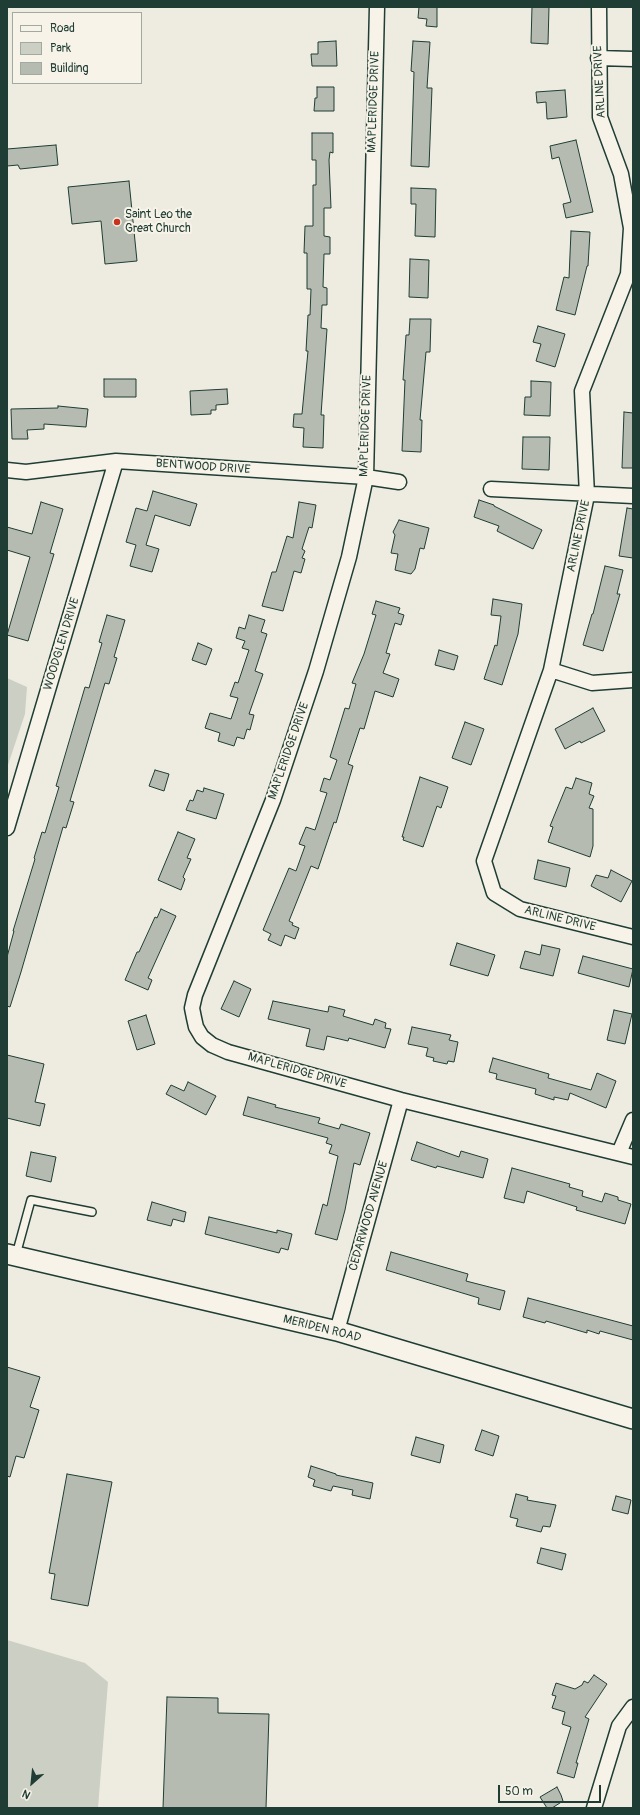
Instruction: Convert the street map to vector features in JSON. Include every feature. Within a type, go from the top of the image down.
[{"type":"main road","name":"MERIDEN ROAD","points":[[11,1255],[336,1331],[633,1419]]},
{"type":"street","name":"MAPLERIDGE DRIVE","points":[[377,7],[366,477],[349,557],[316,671],[273,800],[195,994],[192,1008],[196,1027],[202,1037],[228,1052],[401,1100],[633,1157]]},
{"type":"street","name":"ARLINE DRIVE","points":[[599,7],[598,58],[600,117],[621,174],[631,228],[631,274],[582,391],[587,495],[551,670],[484,861],[494,893],[520,909],[633,937]]},
{"type":"street","points":[[598,58],[633,59]]},
{"type":"street","name":"BENTWOOD DRIVE","points":[[7,470],[26,472],[116,461],[366,477],[399,482]]},
{"type":"street","name":"WOODGLEN DRIVE","points":[[7,828],[116,461]]},
{"type":"street","points":[[491,489],[587,495],[633,496]]},
{"type":"street","points":[[551,670],[592,682],[633,680]]},
{"type":"street","name":"CEDARWOOD AVENUE","points":[[336,1331],[401,1100]]},
{"type":"street","points":[[619,1153],[633,1120]]},
{"type":"street","points":[[594,1808],[619,1726],[633,1708]]},
{"type":"lane","points":[[11,1255],[31,1200],[92,1212]]},
{"type":"green space","points":[[7,678],[27,687],[25,714],[7,768]]},
{"type":"green space","points":[[7,1640],[85,1663],[108,1682],[98,1808],[7,1808]]},
{"type":"building","points":[[419,7],[437,7],[437,27],[426,26],[427,19],[418,18]]},
{"type":"building","points":[[532,7],[549,7],[548,44],[531,43]]},
{"type":"building","points":[[336,41],[337,66],[312,66],[311,54],[318,54],[318,42]]},
{"type":"building","points":[[413,41],[430,42],[427,88],[432,88],[429,167],[411,166],[414,72],[411,71]]},
{"type":"building","points":[[317,87],[334,87],[334,111],[314,111],[315,98],[317,98]]},
{"type":"building","points":[[565,90],[567,117],[547,119],[546,102],[537,103],[536,92]]},
{"type":"building","points":[[312,133],[333,133],[333,153],[330,152],[329,160],[331,208],[324,208],[324,236],[330,237],[330,254],[324,254],[323,287],[327,288],[327,305],[322,305],[321,328],[327,329],[321,415],[324,415],[323,448],[303,447],[304,428],[293,427],[294,414],[302,414],[308,351],[306,351],[311,289],[307,289],[307,253],[304,253],[305,226],[313,226],[313,185],[316,185],[316,160],[312,160]]},
{"type":"building","points":[[576,140],[593,212],[566,218],[563,204],[571,202],[559,157],[552,159],[550,146]]},
{"type":"building","points":[[56,145],[58,165],[20,169],[18,165],[7,166],[7,149]]},
{"type":"building","name":"Saint Leo the Great Church","points":[[129,181],[137,261],[105,264],[101,221],[72,224],[68,187]]},
{"type":"building","points":[[411,188],[436,189],[435,237],[415,236],[416,204],[411,204]]},
{"type":"building","points":[[571,231],[590,232],[588,266],[575,315],[556,310],[564,277],[569,278]]},
{"type":"building","points":[[410,259],[429,260],[428,298],[409,297]]},
{"type":"building","points":[[410,319],[431,319],[430,352],[426,352],[420,420],[422,420],[421,452],[402,451],[405,380],[403,380],[406,335],[409,335]]},
{"type":"building","points":[[538,326],[565,334],[555,367],[536,361],[541,344],[533,342]]},
{"type":"building","points":[[104,379],[136,379],[136,397],[104,397]]},
{"type":"building","points":[[531,381],[551,382],[550,416],[524,415],[525,397],[531,397]]},
{"type":"building","points":[[227,389],[228,404],[216,405],[216,410],[211,410],[211,414],[191,415],[190,391]]},
{"type":"building","points":[[58,406],[88,409],[86,427],[44,424],[44,429],[27,430],[28,439],[12,439],[11,409],[58,408]]},
{"type":"building","points":[[624,412],[633,413],[633,468],[622,468]]},
{"type":"building","points":[[523,437],[550,437],[549,470],[522,469]]},
{"type":"building","points":[[153,491],[197,504],[190,526],[155,515],[146,545],[159,549],[152,572],[130,566],[136,545],[126,542],[136,508],[147,511]]},
{"type":"building","points":[[479,500],[494,505],[542,530],[533,549],[497,531],[499,526],[474,517]]},
{"type":"building","points":[[41,502],[63,509],[50,553],[54,554],[28,641],[7,635],[30,557],[7,550],[7,527],[32,534]]},
{"type":"building","points":[[299,502],[316,505],[312,528],[309,527],[302,549],[305,551],[302,558],[305,559],[301,573],[294,571],[283,611],[262,606],[272,572],[276,572],[287,536],[293,538]]},
{"type":"building","points":[[627,508],[633,509],[633,558],[619,556]]},
{"type":"building","points":[[399,520],[429,528],[424,549],[420,548],[415,569],[411,574],[395,570],[398,554],[391,553],[395,535],[393,532]]},
{"type":"building","points":[[605,566],[623,570],[617,594],[620,594],[603,651],[583,645],[593,614]]},
{"type":"building","points":[[493,599],[522,604],[518,634],[502,685],[484,679],[495,645],[497,646],[501,616],[491,615]]},
{"type":"building","points":[[376,601],[400,608],[398,613],[404,615],[401,625],[395,623],[386,653],[390,654],[383,673],[399,679],[393,697],[375,691],[364,729],[360,728],[348,764],[353,766],[336,823],[334,822],[318,869],[311,866],[289,921],[293,923],[292,925],[299,928],[295,939],[285,935],[281,946],[268,940],[271,934],[263,930],[289,868],[296,871],[305,846],[299,844],[306,827],[315,830],[327,793],[320,791],[324,778],[330,780],[337,760],[330,757],[345,708],[349,709],[356,684],[352,683],[364,654],[376,615],[372,614]]},
{"type":"building","points":[[107,615],[125,620],[114,657],[117,658],[109,684],[105,683],[70,801],[74,802],[66,828],[63,827],[10,1007],[7,1006],[7,957],[13,931],[42,832],[45,833],[59,787],[56,786],[85,687],[89,688],[102,643],[99,642]]},
{"type":"building","points":[[249,615],[265,620],[261,632],[267,634],[255,671],[263,674],[249,714],[254,715],[250,730],[247,729],[244,739],[237,737],[234,746],[218,741],[220,733],[205,728],[210,713],[231,719],[238,698],[230,696],[235,682],[238,683],[249,650],[242,648],[245,641],[236,638],[239,627],[245,629]]},
{"type":"building","points":[[198,643],[212,649],[206,665],[192,660]]},
{"type":"building","points":[[439,650],[458,656],[454,670],[435,665]]},
{"type":"building","points":[[593,708],[605,731],[565,749],[555,729]]},
{"type":"building","points":[[465,722],[484,729],[471,765],[452,758]]},
{"type":"building","points":[[155,770],[169,774],[164,791],[149,786]]},
{"type":"building","points":[[420,777],[448,787],[441,808],[437,806],[423,847],[403,840],[404,837],[402,837]]},
{"type":"building","points":[[576,778],[592,783],[589,794],[594,796],[589,808],[593,809],[593,846],[590,857],[548,842],[553,827],[550,826],[566,787],[572,789]]},
{"type":"building","points":[[204,788],[224,794],[216,819],[186,810],[190,800],[193,801],[197,790],[203,792]]},
{"type":"building","points":[[178,832],[195,839],[187,858],[191,859],[183,877],[185,879],[181,890],[158,880]]},
{"type":"building","points":[[538,860],[570,868],[566,887],[534,879]]},
{"type":"building","points":[[611,870],[632,881],[621,902],[591,886],[596,875],[608,878]]},
{"type":"building","points":[[161,909],[176,916],[148,978],[152,980],[148,990],[125,980],[137,952],[139,952],[155,917],[157,918]]},
{"type":"building","points":[[457,943],[495,955],[488,976],[450,965]]},
{"type":"building","points":[[542,945],[560,949],[553,976],[520,968],[525,951],[540,955]]},
{"type":"building","points":[[583,956],[633,969],[629,987],[578,973]]},
{"type":"building","points":[[234,981],[251,989],[239,1017],[221,1009]]},
{"type":"building","points":[[273,1001],[328,1012],[329,1006],[345,1010],[343,1016],[373,1025],[375,1019],[386,1023],[385,1028],[391,1029],[385,1048],[349,1038],[348,1041],[327,1036],[324,1050],[306,1046],[310,1029],[268,1019]]},
{"type":"building","points":[[614,1010],[632,1014],[625,1044],[607,1040]]},
{"type":"building","points":[[146,1015],[155,1044],[137,1050],[128,1021]]},
{"type":"building","points":[[412,1027],[451,1035],[449,1040],[458,1042],[454,1062],[448,1061],[447,1064],[433,1061],[434,1058],[426,1056],[428,1048],[408,1044]]},
{"type":"building","points":[[7,1055],[44,1064],[35,1102],[45,1104],[40,1126],[7,1118]]},
{"type":"building","points":[[493,1058],[549,1074],[548,1078],[591,1090],[597,1073],[616,1081],[606,1108],[570,1093],[568,1100],[554,1097],[554,1100],[535,1094],[536,1089],[496,1079],[497,1074],[489,1072]]},
{"type":"building","points":[[188,1082],[216,1096],[206,1115],[166,1094],[171,1085],[184,1091]]},
{"type":"building","points":[[248,1097],[276,1105],[275,1107],[320,1118],[318,1123],[339,1129],[341,1124],[370,1133],[360,1165],[354,1163],[345,1210],[337,1240],[315,1234],[323,1204],[327,1206],[338,1156],[329,1153],[332,1145],[326,1143],[328,1138],[243,1115]]},
{"type":"building","points":[[417,1142],[459,1157],[461,1151],[488,1159],[483,1178],[437,1166],[436,1168],[411,1160]]},
{"type":"building","points":[[31,1152],[56,1157],[51,1182],[26,1176]]},
{"type":"building","points":[[512,1168],[570,1184],[569,1187],[583,1191],[582,1196],[602,1202],[605,1193],[618,1197],[618,1200],[631,1204],[625,1224],[576,1210],[577,1207],[527,1191],[524,1203],[504,1198]]},
{"type":"building","points":[[152,1202],[186,1212],[184,1222],[173,1219],[171,1226],[147,1220]]},
{"type":"building","points":[[209,1217],[277,1233],[277,1230],[292,1234],[288,1250],[281,1248],[279,1253],[205,1234]]},
{"type":"building","points":[[391,1252],[468,1274],[466,1281],[505,1291],[500,1310],[478,1304],[479,1298],[386,1270]]},
{"type":"building","points":[[528,1298],[633,1326],[633,1340],[600,1331],[599,1334],[587,1330],[587,1333],[546,1321],[545,1323],[523,1317]]},
{"type":"building","points":[[7,1367],[40,1377],[30,1407],[39,1410],[24,1458],[16,1456],[10,1477],[7,1476]]},
{"type":"building","points":[[482,1430],[499,1436],[493,1456],[475,1450]]},
{"type":"building","points":[[416,1437],[444,1445],[440,1463],[411,1455]]},
{"type":"building","points":[[311,1466],[336,1475],[373,1483],[370,1499],[352,1495],[353,1490],[333,1486],[331,1491],[313,1486],[315,1480],[308,1477]]},
{"type":"building","points":[[67,1474],[112,1482],[88,1606],[51,1599],[55,1574],[49,1573]]},
{"type":"building","points":[[516,1494],[528,1497],[527,1500],[556,1505],[550,1527],[543,1526],[541,1532],[516,1526],[518,1519],[510,1517]]},
{"type":"building","points":[[616,1496],[631,1500],[628,1514],[612,1510]]},
{"type":"building","points":[[541,1548],[566,1554],[562,1570],[537,1563]]},
{"type":"building","points":[[594,1675],[607,1684],[585,1717],[589,1719],[576,1763],[578,1763],[574,1778],[557,1773],[571,1727],[562,1724],[565,1712],[552,1708],[556,1696],[552,1695],[556,1683],[575,1689],[582,1685],[584,1681],[588,1683]]},
{"type":"building","points":[[167,1697],[218,1698],[218,1713],[269,1714],[266,1808],[163,1808]]},
{"type":"building","points":[[557,1787],[563,1801],[552,1808],[547,1808],[540,1797]]},
{"type":"place","name":"Saint Leo the Great Church","points":[[117,222]]}]
